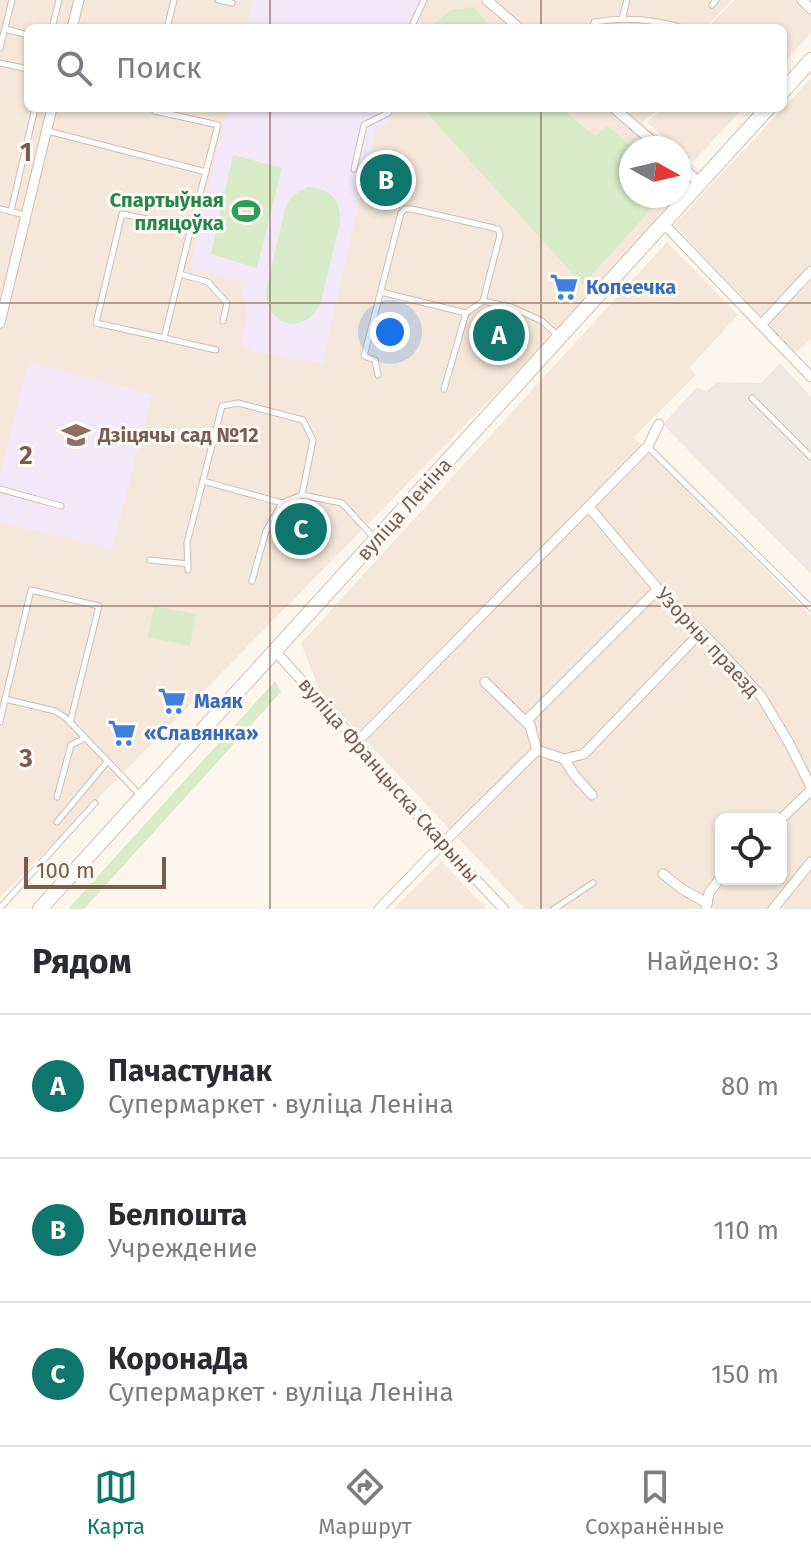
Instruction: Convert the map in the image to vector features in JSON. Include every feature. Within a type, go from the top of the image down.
[{"type":"main road","points":[[787,87],[811,60]]},
{"type":"main road","name":"вуліца Леніна","points":[[40,909],[764,112]]},
{"type":"street","points":[[73,24],[79,0]]},
{"type":"street","points":[[487,0],[514,24]]},
{"type":"street","points":[[802,0],[811,9]]},
{"type":"street","points":[[0,323],[51,112]]},
{"type":"street","points":[[619,112],[646,136]]},
{"type":"street","points":[[691,175],[700,183]]},
{"type":"street","points":[[663,223],[811,377]]},
{"type":"street","points":[[762,324],[811,271]]},
{"type":"street","points":[[357,742],[648,446],[659,424]]},
{"type":"street","name":"Узорны праезд","points":[[589,507],[658,589],[761,696],[789,743],[811,789]]},
{"type":"street","points":[[537,750],[528,719],[658,589]]},
{"type":"street","points":[[537,750],[564,759],[584,754],[701,632]]},
{"type":"street","name":"вуліца Францыска Скарыны","points":[[275,651],[357,742],[442,844],[504,909]]},
{"type":"street","points":[[485,682],[531,727]]},
{"type":"street","points":[[379,909],[537,750]]},
{"type":"street","points":[[564,759],[592,795]]},
{"type":"street","points":[[787,813],[811,789]]},
{"type":"street","points":[[773,909],[811,862]]},
{"type":"street","points":[[663,874],[706,906],[715,885]]},
{"type":"lane","points":[[0,48],[12,0]]},
{"type":"lane","points":[[53,24],[59,0]]},
{"type":"lane","points":[[168,24],[174,0]]},
{"type":"lane","points":[[218,0],[232,3]]},
{"type":"lane","points":[[413,24],[424,0]]},
{"type":"lane","points":[[622,19],[627,0]]},
{"type":"lane","points":[[594,24],[622,19],[669,24]]},
{"type":"lane","points":[[5,29],[24,34]]},
{"type":"lane","points":[[0,63],[24,68]]},
{"type":"lane","points":[[11,211],[34,112]]},
{"type":"lane","points":[[160,112],[218,125],[164,338]]},
{"type":"lane","points":[[354,169],[364,125],[388,112]]},
{"type":"lane","points":[[46,131],[206,172]]},
{"type":"lane","points":[[0,209],[26,215]]},
{"type":"lane","points":[[378,375],[375,360],[364,356],[401,213],[412,209],[498,229],[500,235],[483,301],[466,313],[444,389]]},
{"type":"lane","points":[[191,228],[122,214],[96,323],[216,350]]},
{"type":"lane","points":[[180,274],[208,282],[227,303],[223,321]]},
{"type":"lane","points":[[381,292],[466,313]]},
{"type":"lane","points":[[483,301],[511,307],[542,321],[561,338]]},
{"type":"lane","points":[[752,398],[811,457]]},
{"type":"lane","points":[[150,560],[188,567],[187,543],[222,406],[238,403],[303,420],[313,440],[302,495]]},
{"type":"lane","points":[[648,446],[811,608]]},
{"type":"lane","points":[[203,481],[282,503],[302,495],[342,503],[375,540]]},
{"type":"lane","points":[[0,489],[61,506]]},
{"type":"lane","points":[[252,581],[266,531],[282,503]]},
{"type":"lane","points":[[0,722],[31,590],[99,606],[70,723]]},
{"type":"lane","points":[[5,699],[55,711],[141,797]]},
{"type":"lane","points":[[57,797],[71,745],[85,738]]},
{"type":"lane","points":[[57,822],[107,762]]},
{"type":"lane","points":[[0,908],[95,803]]},
{"type":"lane","points":[[554,909],[593,883]]},
{"type":"shaded area","points":[[0,0],[732,0],[709,24],[24,24],[24,112],[656,112],[642,123],[658,136],[619,136],[619,208],[676,208],[0,898]]},
{"type":"shaded area","points":[[253,0],[418,1],[412,24],[247,24]]},
{"type":"shaded area","points":[[734,0],[811,0],[811,33],[787,60],[787,24],[711,24]]},
{"type":"shaded area","points":[[811,78],[811,339],[795,353],[674,225],[779,112],[787,112],[787,104]]},
{"type":"shaded area","points":[[226,112],[390,112],[387,124],[376,128],[322,364],[255,351],[241,343],[248,313],[240,281],[190,268]]},
{"type":"shaded area","points":[[658,112],[739,112],[693,162],[691,136],[663,136],[646,122]]},
{"type":"shaded area","points":[[691,163],[704,174],[691,190]]},
{"type":"shaded area","points":[[667,242],[738,315],[690,367],[696,375],[634,437],[811,616],[811,909],[525,909],[320,692],[301,643]]},
{"type":"shaded area","name":"Дзіцячы сад №12","points":[[28,362],[152,394],[112,549],[0,522],[0,476]]},
{"type":"shaded area","points":[[780,363],[811,397],[811,574],[666,428],[665,422],[697,387],[706,392],[717,382],[761,383]]},
{"type":"shaded area","points":[[441,861],[487,909],[393,909]]},
{"type":"green space","points":[[474,7],[489,24],[434,24],[451,10]]},
{"type":"green space","points":[[428,112],[566,112],[595,136],[608,126],[619,136],[619,208],[652,208],[583,285]]},
{"type":"green space","name":"Спартыўная пляцоўка","points":[[233,155],[282,168],[257,268],[211,254]]},
{"type":"green space","points":[[308,187],[322,190],[333,197],[339,207],[340,222],[321,302],[306,320],[288,323],[272,312],[267,303],[266,290],[285,209],[294,195]]},
{"type":"green space","points":[[154,606],[196,614],[190,646],[148,637]]},
{"type":"green space","points":[[275,681],[281,692],[84,909],[68,909]]},
{"type":"place","name":"Белпошта","points":[[386,180]]},
{"type":"place","name":"Спартыўная пляцоўка","points":[[246,211]]},
{"type":"place","name":"Копеечка","points":[[564,287]]},
{"type":"place","name":"Пачастунак","points":[[499,335]]},
{"type":"place","name":"Дзіцячы сад №12","points":[[76,435]]},
{"type":"place","name":"КоронаДа","points":[[301,529]]},
{"type":"place","name":"Маяк","points":[[172,701]]},
{"type":"place","name":"«Славянка»","points":[[122,733]]}]
